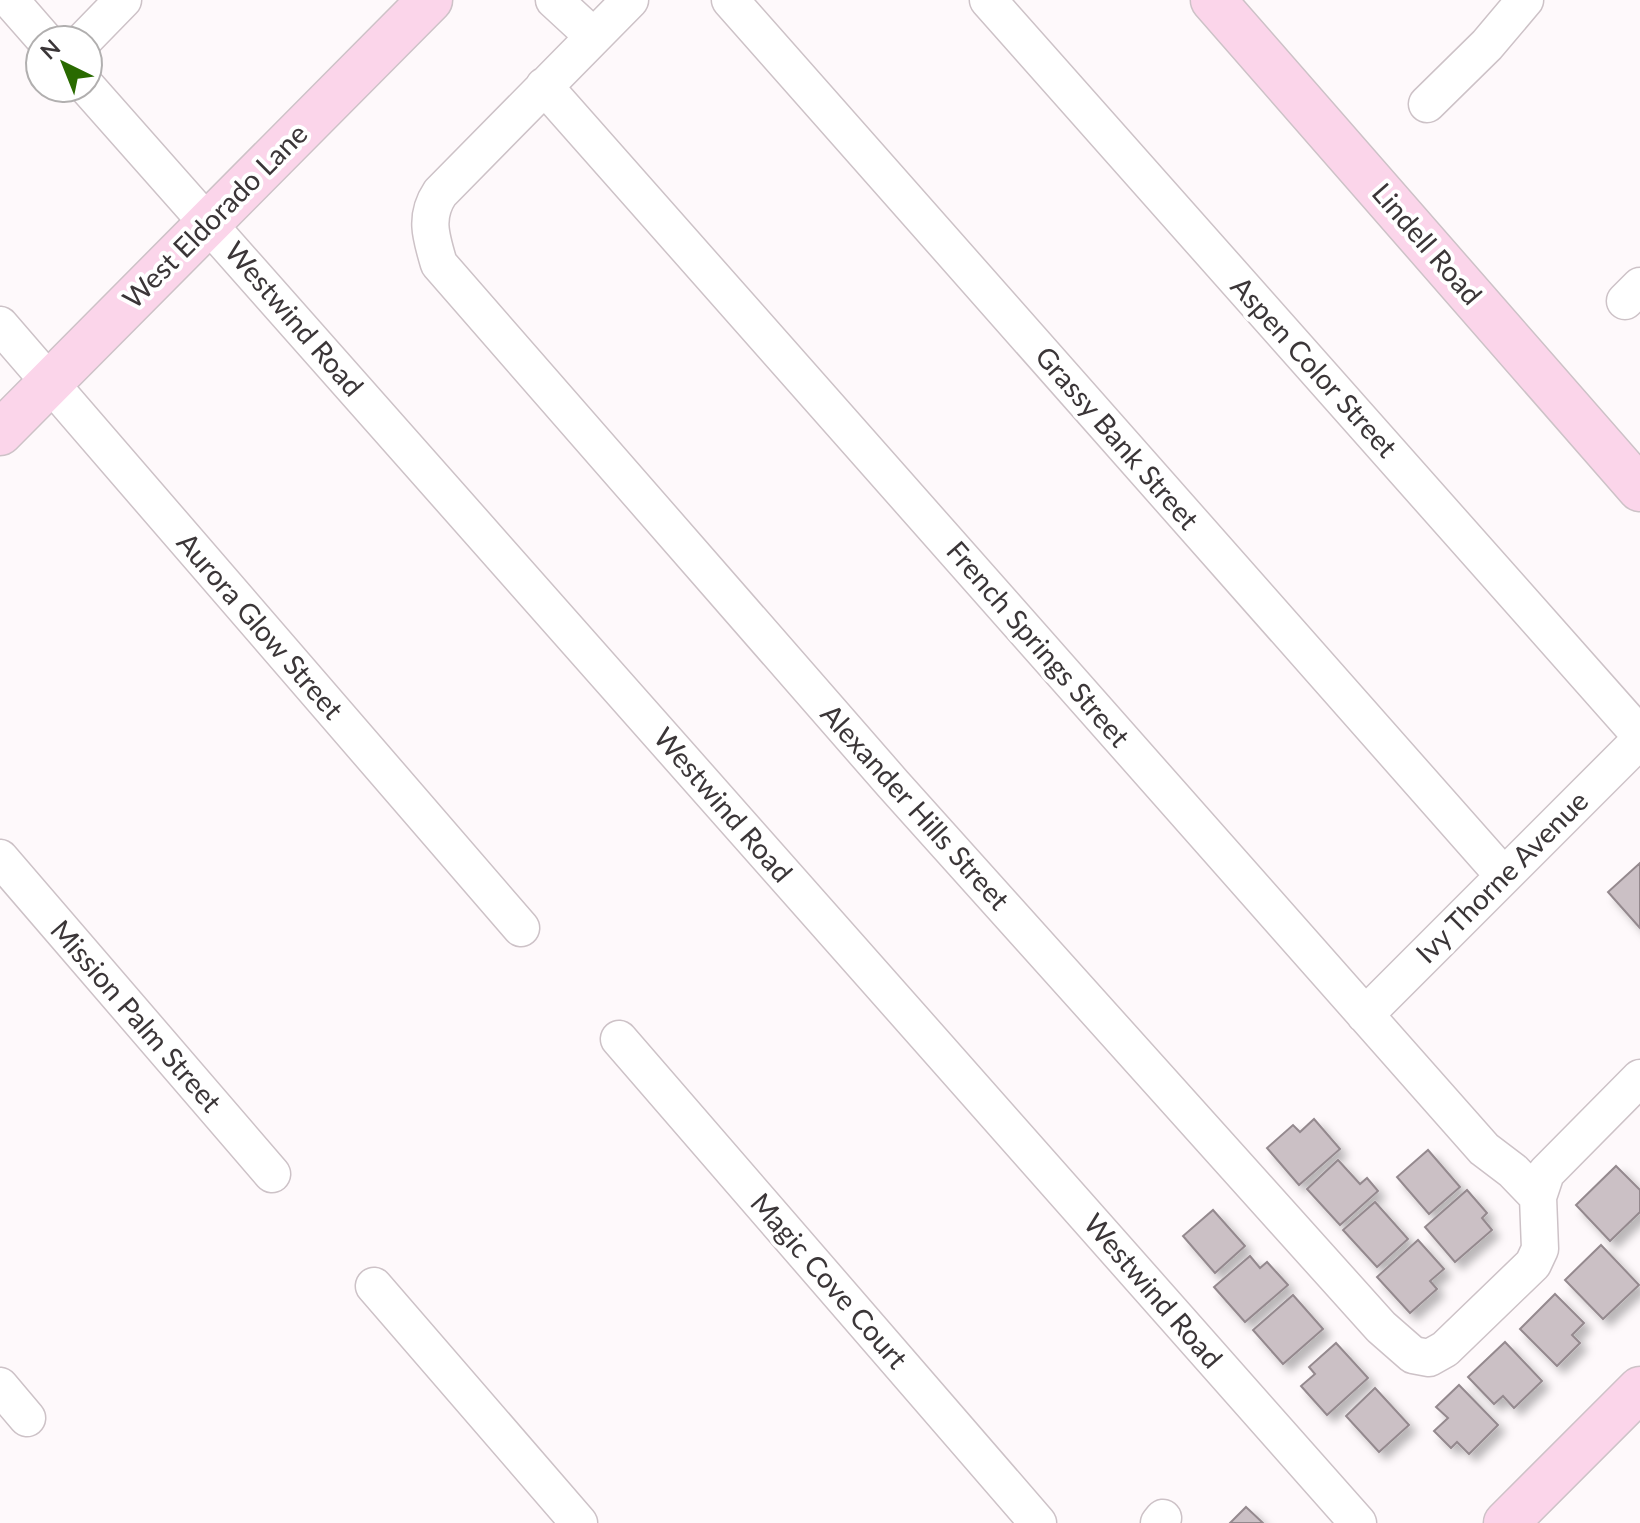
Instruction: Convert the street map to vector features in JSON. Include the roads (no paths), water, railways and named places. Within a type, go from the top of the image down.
[{"type":"street","points":[[10,0],[31,24]]},
{"type":"street","points":[[100,24],[123,0]]},
{"type":"street","name":"West Eldorado Lane","points":[[0,433],[430,0]]},
{"type":"street","points":[[554,0],[593,36]]},
{"type":"street","points":[[544,86],[630,0]]},
{"type":"street","name":"Grassy Bank Street","points":[[730,0],[1504,876]]},
{"type":"street","name":"Aspen Color Street","points":[[988,0],[1640,738]]},
{"type":"street","name":"Lindell Road","points":[[1213,0],[1640,489]]},
{"type":"street","points":[[1427,104],[1487,45],[1523,1]]},
{"type":"street","name":"Alexander Hills Street","points":[[544,86],[431,206],[429,230],[439,264],[893,784],[1381,1327],[1413,1355],[1429,1358],[1445,1349],[1533,1264],[1540,1249],[1538,1197]]},
{"type":"street","name":"French Springs Street","points":[[544,86],[1484,1149],[1513,1171],[1538,1197]]},
{"type":"street","name":"Westwind Road","points":[[102,104],[1358,1523]]},
{"type":"street","name":"Aurora Glow Street","points":[[0,325],[521,928]]},
{"type":"street","name":"Ivy Thorne Avenue","points":[[1365,1015],[1640,738]]},
{"type":"street","name":"Mission Palm Street","points":[[0,858],[272,1174]]},
{"type":"street","name":"Magic Cove Court","points":[[619,1039],[1038,1523]]},
{"type":"street","points":[[1538,1197],[1546,1173],[1636,1090]]},
{"type":"street","points":[[374,1286],[579,1523]]},
{"type":"street","points":[[0,1386],[27,1418]]},
{"type":"street","points":[[1506,1523],[1640,1389]]}]
